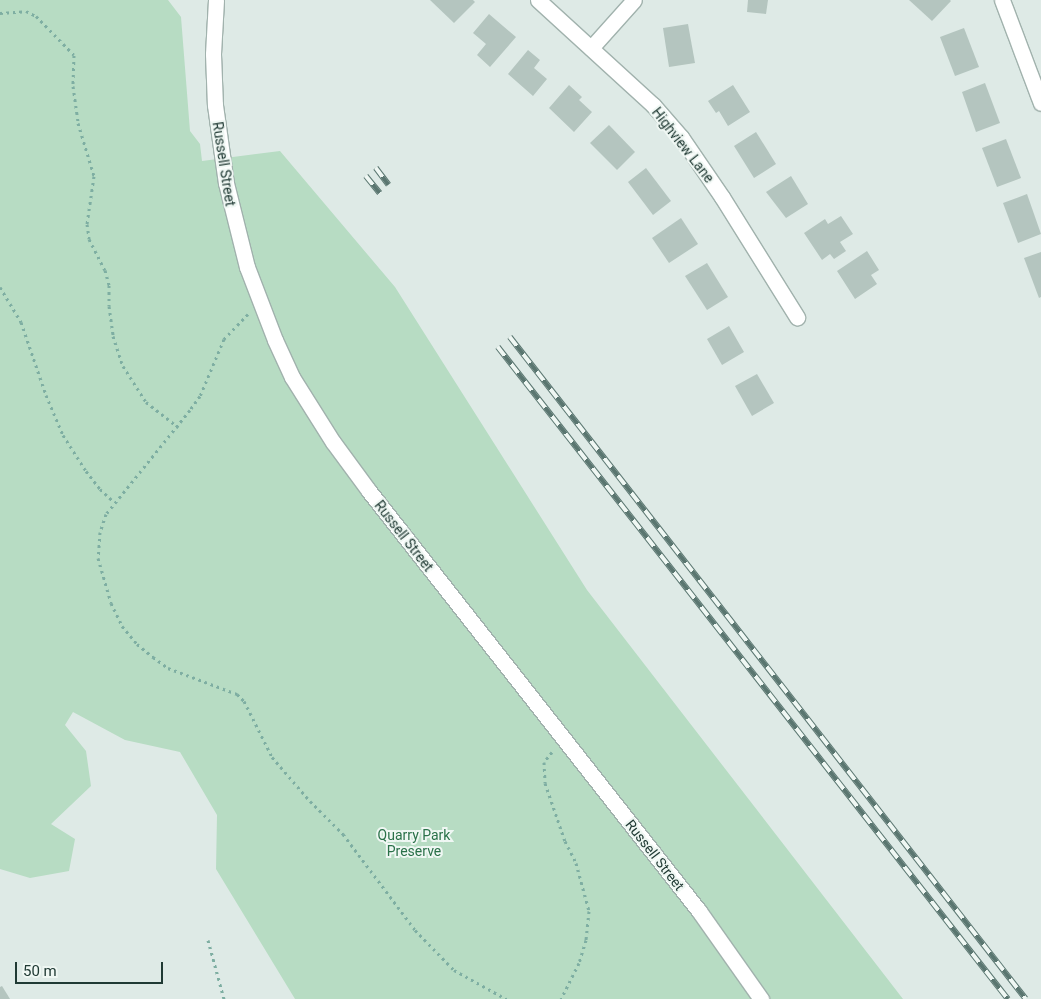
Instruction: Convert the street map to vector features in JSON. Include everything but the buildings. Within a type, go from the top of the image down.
[{"type":"street","name":"Russell Street","points":[[216,0],[215,105],[224,174],[235,224],[261,305],[292,376],[333,442],[699,911],[761,999]]},
{"type":"street","name":"Highview Lane","points":[[538,0],[653,106],[681,137],[722,197],[797,317]]},
{"type":"street","points":[[592,48],[634,0]]},
{"type":"street","points":[[1002,0],[1041,103]]},
{"type":"path","points":[[0,13],[13,10],[26,11],[36,16],[74,55],[73,86],[78,123],[94,176],[87,224],[89,239],[105,270],[109,285],[109,306],[113,336],[123,366],[146,402],[178,427]]},
{"type":"path","points":[[0,287],[21,322],[46,395],[63,435],[96,483],[114,502]]},
{"type":"path","points":[[261,305],[238,322],[224,339],[200,396],[178,427],[106,514],[100,532],[98,558],[111,603],[122,626],[137,644],[168,668],[237,694],[244,701],[272,757],[310,802],[343,834],[415,930],[454,970],[487,986],[506,999]]},
{"type":"path","points":[[561,999],[579,963],[586,940],[589,911],[576,863],[549,798],[543,771],[548,755],[565,741]]},
{"type":"path","points":[[208,940],[224,999]]},
{"type":"green space","name":"Quarry Park Preserve","points":[[0,0],[168,0],[181,17],[190,131],[200,144],[202,161],[280,151],[395,287],[587,590],[903,999],[295,999],[216,869],[217,815],[180,752],[125,740],[73,712],[65,725],[86,751],[91,786],[51,824],[75,839],[69,871],[30,878],[0,869]]},
{"type":"railway","points":[[376,168],[389,185]]},
{"type":"railway","points":[[366,176],[380,193]]},
{"type":"railway","points":[[510,337],[1026,999]]},
{"type":"railway","points":[[498,347],[1008,999]]}]
